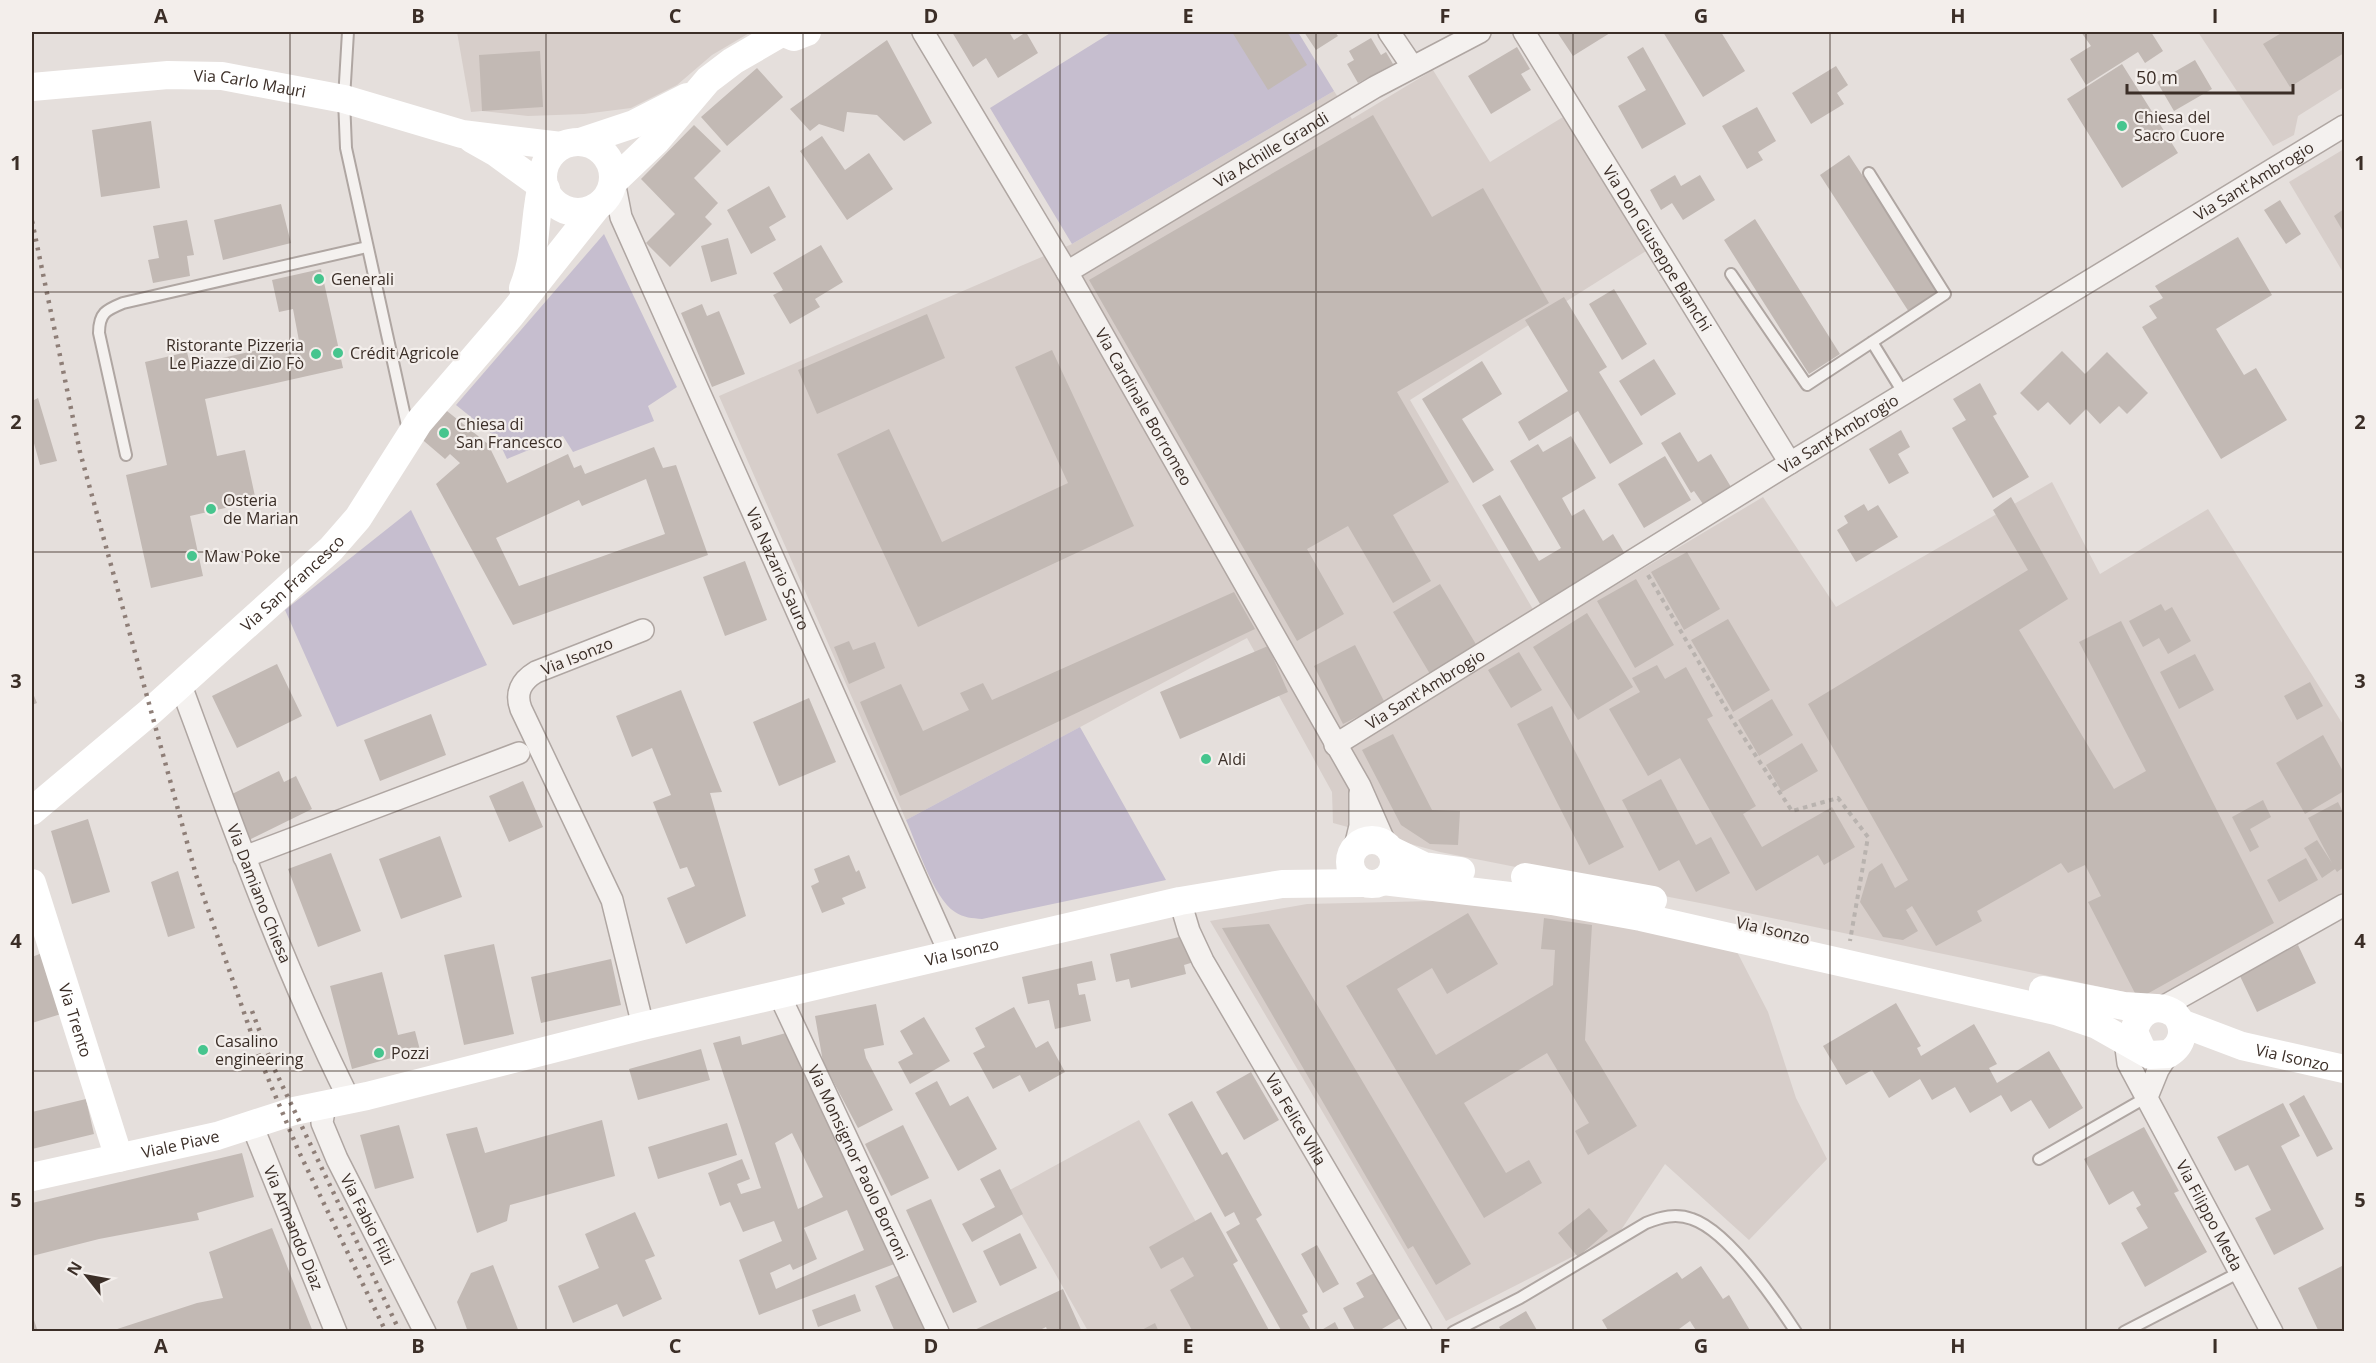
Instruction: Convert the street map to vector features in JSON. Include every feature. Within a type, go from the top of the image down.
[{"type":"street","points":[[571,144],[603,151],[613,169],[614,181],[611,191],[596,208],[585,212],[562,209],[548,196],[543,186],[545,164],[551,154],[571,144],[634,124],[696,91],[733,61],[791,32]]},
{"type":"street","name":"Via Cardinale Borromeo","points":[[922,32],[1067,272],[1360,786],[1388,847]]},
{"type":"street","points":[[1389,32],[1412,66]]},
{"type":"street","name":"Via Achille Grandi","points":[[1067,272],[1412,66],[1479,32]]},
{"type":"street","name":"Via Don Giuseppe Bianchi","points":[[1524,32],[1790,463]]},
{"type":"street","name":"Via Carlo Mauri","points":[[32,84],[168,75],[222,76],[344,99],[462,134],[571,144]]},
{"type":"street","points":[[614,181],[664,133],[696,91]]},
{"type":"street","name":"Via Sant'Ambrogio","points":[[1335,744],[1790,463],[2344,126]]},
{"type":"street","name":"Via Carlo Mauri","points":[[462,134],[495,152],[543,186]]},
{"type":"street","name":"Via Nazario Sauro","points":[[614,181],[621,217],[950,954]]},
{"type":"street","name":"Via San Francesco","points":[[511,315],[532,262],[537,233],[537,199],[543,186]]},
{"type":"street","name":"Via San Francesco","points":[[32,811],[278,600],[332,549],[358,518],[409,436],[511,315],[596,208]]},
{"type":"street","name":"Via Isonzo","points":[[643,630],[536,672],[524,681],[519,695],[521,710],[612,900],[643,1026]]},
{"type":"street","name":"Via Damiano Chiesa","points":[[180,683],[244,857],[315,1031],[337,1101]]},
{"type":"street","points":[[244,857],[519,753]]},
{"type":"street","points":[[1352,852],[1366,840],[1374,839],[1388,847],[1394,856],[1393,870],[1373,882],[1352,872],[1352,852],[1360,818],[1360,786]]},
{"type":"street","name":"Via Isonzo","points":[[1388,847],[1417,864],[1436,869],[1535,878],[1597,888],[1849,947],[2170,1015],[2242,1046],[2344,1069]]},
{"type":"street","name":"Via Isonzo","points":[[1282,884],[1352,852]]},
{"type":"street","name":"Via Isonzo","points":[[337,1101],[643,1026],[1180,901],[1282,884],[1373,882],[1552,901],[1641,917],[2056,1011],[2149,1046],[2242,1046]]},
{"type":"street","name":"Via Trento","points":[[32,883],[119,1158]]},
{"type":"street","name":"Via Felice Villa","points":[[1180,901],[1189,932],[1203,961],[1421,1332]]},
{"type":"street","points":[[2170,1015],[2220,974],[2344,905]]},
{"type":"street","name":"Via Monsignor Paolo Borroni","points":[[779,994],[938,1332]]},
{"type":"street","points":[[2147,1097],[2158,1070],[2138,1019],[2148,1010],[2170,1015],[2182,1035],[2149,1046]]},
{"type":"street","name":"Via Filippo Meda","points":[[2149,1046],[2126,1058],[2272,1332]]},
{"type":"street","name":"Viale Piave","points":[[32,1177],[217,1136],[337,1101]]},
{"type":"street","name":"Via Fabio Filzi","points":[[337,1101],[322,1123],[337,1159],[425,1332]]},
{"type":"street","name":"Via Armando Diaz","points":[[252,1125],[336,1332]]},
{"type":"lane","points":[[348,32],[344,99],[346,148],[409,436]]},
{"type":"lane","points":[[1731,274],[1807,385],[1945,294],[1869,172]]},
{"type":"lane","points":[[126,455],[99,333],[99,318],[105,310],[123,303],[367,247]]},
{"type":"lane","points":[[1872,342],[1904,394]]},
{"type":"lane","points":[[2038,1159],[2147,1097]]},
{"type":"lane","points":[[1453,1332],[1520,1298],[1646,1223],[1668,1216],[1692,1218],[1717,1234],[1768,1289],[1796,1332]]},
{"type":"lane","points":[[2124,1332],[2240,1272]]},
{"type":"path","points":[[1638,558],[1735,724],[1792,811],[1838,798],[1868,837],[1849,947]]},
{"type":"shaded area","points":[[457,32],[751,32],[712,55],[677,85],[631,108],[584,114],[528,116],[471,112]]},
{"type":"shaded area","points":[[1112,32],[1298,32],[1334,91],[1072,244],[990,108]]},
{"type":"shaded area","points":[[2198,32],[2344,32],[2344,87],[2298,116],[2294,135],[2273,146]]},
{"type":"shaded area","points":[[1433,70],[1490,162],[1563,117],[1646,251],[1410,400],[1544,628],[1763,497],[1836,607],[2052,482],[2100,574],[2208,509],[2344,726],[2344,892],[2158,999],[1710,905],[1440,852],[1333,823],[1332,792],[1247,638],[906,820],[719,396],[1072,244],[1334,91],[1352,119]]},
{"type":"shaded area","points":[[2344,149],[2344,274],[2289,182]]},
{"type":"shaded area","points":[[604,234],[677,387],[648,406],[654,421],[573,452],[563,436],[507,459],[497,438],[456,405]]},
{"type":"shaded area","points":[[411,510],[487,665],[337,727],[285,610]]},
{"type":"shaded area","points":[[1080,727],[1166,880],[982,919],[965,917],[955,912],[940,895],[926,870],[906,820]]},
{"type":"shaded area","points":[[1434,901],[1591,917],[1734,946],[1768,1012],[1796,1098],[1827,1159],[1749,1240],[1665,1164],[1619,1233],[1446,1321],[1210,921],[1307,904]]},
{"type":"shaded area","points":[[1139,1120],[1257,1331],[1088,1331],[1008,1191]]},
{"type":"building","points":[[952,32],[1009,32],[1014,40],[1026,32],[1038,53],[998,78],[986,58],[973,67]]},
{"type":"building","points":[[1232,32],[1287,32],[1307,65],[1268,90]]},
{"type":"building","points":[[1304,32],[1335,32],[1338,36],[1316,50]]},
{"type":"building","points":[[1557,32],[1609,32],[1610,33],[1573,56]]},
{"type":"building","points":[[1663,32],[1721,32],[1745,71],[1703,97]]},
{"type":"building","points":[[2081,32],[2151,32],[2163,51],[2145,63],[2138,52],[2086,85],[2070,59],[2091,46]]},
{"type":"building","points":[[2283,32],[2344,32],[2344,53],[2290,87],[2263,44]]},
{"type":"building","points":[[1371,38],[1381,55],[1386,52],[1393,64],[1358,83],[1347,64],[1354,60],[1349,51]]},
{"type":"building","points":[[887,40],[932,123],[904,141],[877,115],[847,112],[844,132],[819,124],[810,131],[790,109]]},
{"type":"building","points":[[1517,47],[1530,69],[1521,74],[1531,90],[1491,114],[1468,76]]},
{"type":"building","points":[[1643,47],[1686,124],[1642,149],[1618,106],[1646,90],[1627,57]]},
{"type":"building","points":[[540,51],[543,107],[482,111],[479,55]]},
{"type":"building","points":[[2195,60],[2212,89],[2174,111],[2157,82]]},
{"type":"building","name":"Chiesa del Sacro Cuore","points":[[2122,64],[2178,153],[2122,188],[2067,99]]},
{"type":"building","points":[[1836,66],[1848,85],[1837,93],[1844,104],[1811,124],[1792,93]]},
{"type":"building","points":[[757,68],[783,97],[727,146],[701,117]]},
{"type":"building","points":[[1757,107],[1776,141],[1758,152],[1763,160],[1747,169],[1722,126]]},
{"type":"building","points":[[1373,115],[1432,217],[1483,188],[1549,303],[1397,392],[1449,482],[1393,515],[1431,581],[1393,603],[1348,526],[1307,549],[1344,614],[1297,641],[1089,280]]},
{"type":"building","points":[[151,121],[160,188],[101,197],[92,130]]},
{"type":"building","points":[[694,125],[721,151],[694,178],[718,203],[705,217],[712,224],[670,267],[646,243],[675,214],[641,179]]},
{"type":"building","points":[[822,136],[845,170],[869,153],[893,189],[847,220],[800,151]]},
{"type":"building","points":[[1849,155],[1939,292],[1909,312],[1820,175]]},
{"type":"building","points":[[1675,175],[1681,186],[1700,175],[1715,200],[1683,220],[1672,203],[1661,210],[1650,190]]},
{"type":"building","points":[[769,186],[786,217],[769,227],[776,240],[751,254],[727,210]]},
{"type":"building","points":[[2280,200],[2301,234],[2286,244],[2264,210]]},
{"type":"building","points":[[281,204],[291,243],[223,260],[214,220]]},
{"type":"building","points":[[2344,209],[2344,233],[2334,216]]},
{"type":"building","points":[[1755,219],[1840,354],[1809,374],[1724,240]]},
{"type":"building","points":[[187,220],[194,255],[187,256],[190,276],[153,283],[148,260],[159,258],[153,226]]},
{"type":"building","points":[[2238,237],[2272,295],[2216,329],[2244,375],[2256,368],[2287,420],[2221,459],[2142,327],[2157,318],[2149,306],[2163,298],[2155,286]]},
{"type":"building","points":[[728,238],[737,274],[711,282],[701,246]]},
{"type":"building","points":[[821,245],[843,282],[815,299],[820,307],[790,324],[773,295],[783,290],[773,273]]},
{"type":"building","points":[[321,269],[343,368],[205,399],[217,456],[245,450],[256,501],[190,516],[203,576],[151,588],[126,475],[167,465],[145,362],[187,352],[190,365],[299,341],[293,309],[279,312],[272,280]]},
{"type":"building","points":[[1614,289],[1647,344],[1622,360],[1589,304]]},
{"type":"building","points":[[1564,297],[1607,367],[1599,372],[1643,444],[1610,464],[1578,411],[1529,441],[1518,422],[1568,391],[1525,320]]},
{"type":"building","points":[[702,304],[707,316],[719,311],[745,374],[712,387],[681,313]]},
{"type":"building","points":[[927,314],[945,358],[817,414],[798,370]]},
{"type":"building","points":[[1052,350],[1134,526],[918,627],[837,454],[889,429],[942,542],[1068,483],[1015,367]]},
{"type":"building","points":[[2062,351],[2085,374],[2107,352],[2148,393],[2127,414],[2119,406],[2100,424],[2086,409],[2070,425],[2048,402],[2038,411],[2020,393]]},
{"type":"building","points":[[1654,359],[1676,394],[1641,416],[1619,381]]},
{"type":"building","points":[[1482,361],[1502,394],[1462,419],[1494,470],[1473,483],[1422,399]]},
{"type":"building","points":[[1980,383],[1997,414],[1993,416],[2029,477],[1993,498],[1952,428],[1966,420],[1953,399]]},
{"type":"building","points":[[38,398],[57,461],[40,465],[32,436],[32,401]]},
{"type":"building","points":[[442,407],[488,444],[507,483],[568,454],[574,468],[581,465],[585,474],[654,447],[663,468],[676,465],[708,555],[513,625],[436,484],[460,463],[450,454],[445,459],[418,436]],"holes":[[[646,479],[665,534],[519,586],[496,538],[579,500],[582,506]]]},
{"type":"building","points":[[1901,430],[1910,447],[1898,454],[1909,473],[1889,484],[1869,449]]},
{"type":"building","points":[[1680,432],[1698,462],[1711,454],[1731,487],[1703,504],[1694,491],[1691,493],[1661,443]]},
{"type":"building","points":[[1571,436],[1596,478],[1562,498],[1572,516],[1584,509],[1603,541],[1613,534],[1625,554],[1540,604],[1482,505],[1500,495],[1539,561],[1561,548],[1510,461],[1538,444],[1543,452]]},
{"type":"building","points":[[1665,456],[1691,500],[1644,528],[1618,484]]},
{"type":"building","points":[[2011,497],[2068,599],[2019,630],[2114,789],[2146,771],[2079,642],[2121,621],[2274,923],[2138,999],[2088,902],[2101,896],[2085,865],[2068,873],[2061,863],[1977,911],[1982,921],[1936,946],[1912,906],[1906,910],[1918,931],[1903,940],[1883,937],[1860,902],[1869,872],[1882,863],[1895,888],[1908,880],[1808,704],[2028,570],[1993,510]]},
{"type":"building","points":[[1864,504],[1868,511],[1878,505],[1898,537],[1856,562],[1837,530],[1848,523],[1844,516]]},
{"type":"building","points":[[1687,552],[1720,609],[1684,630],[1651,572]]},
{"type":"building","points":[[745,561],[767,620],[725,636],[703,577]]},
{"type":"building","points":[[1636,579],[1674,645],[1635,668],[1597,601]]},
{"type":"building","points":[[1440,584],[1477,646],[1430,674],[1393,612]]},
{"type":"building","points":[[1234,592],[1255,629],[900,796],[860,702],[901,684],[923,731],[969,710],[960,693],[983,683],[992,700]]},
{"type":"building","points":[[2161,604],[2165,611],[2172,607],[2191,641],[2168,654],[2159,638],[2143,647],[2129,621]]},
{"type":"building","points":[[1587,613],[1633,687],[1578,720],[1533,647]]},
{"type":"building","points":[[1728,619],[1770,690],[1733,712],[1691,640]]},
{"type":"building","points":[[849,641],[853,650],[875,642],[885,668],[849,684],[834,647]]},
{"type":"building","points":[[1355,645],[1385,703],[1343,724],[1314,666]]},
{"type":"building","points":[[1268,646],[1288,692],[1180,739],[1160,692]]},
{"type":"building","points":[[1519,652],[1542,690],[1511,708],[1488,670]]},
{"type":"building","points":[[2195,654],[2214,690],[2179,709],[2160,672]]},
{"type":"building","points":[[277,664],[302,716],[237,748],[212,696]]},
{"type":"building","points":[[1657,665],[1665,679],[1686,667],[1713,716],[1707,719],[1756,806],[1743,814],[1762,847],[1832,807],[1855,847],[1824,865],[1818,855],[1756,891],[1680,758],[1648,776],[1609,709],[1640,692],[1632,678]]},
{"type":"building","points":[[2310,682],[2323,706],[2297,720],[2284,696]]},
{"type":"building","points":[[681,690],[722,792],[710,793],[746,916],[686,944],[667,898],[695,886],[687,867],[680,869],[653,802],[671,795],[652,748],[632,757],[616,716]]},
{"type":"building","points":[[32,691],[37,703],[32,705]]},
{"type":"building","points":[[809,698],[836,762],[779,786],[753,722]]},
{"type":"building","points":[[1772,699],[1793,735],[1759,756],[1738,720]]},
{"type":"building","points":[[1552,706],[1624,847],[1589,865],[1517,724]]},
{"type":"building","points":[[431,714],[446,755],[380,781],[364,740]]},
{"type":"building","points":[[1393,734],[1432,810],[1460,811],[1458,845],[1430,844],[1401,825],[1362,750]]},
{"type":"building","points":[[2323,735],[2344,773],[2344,791],[2305,814],[2276,763]]},
{"type":"building","points":[[1802,743],[1818,771],[1782,792],[1766,765]]},
{"type":"building","points":[[279,771],[284,782],[296,776],[312,809],[249,840],[228,796]]},
{"type":"building","points":[[1661,779],[1696,845],[1711,837],[1730,873],[1696,892],[1679,860],[1659,871],[1622,800]]},
{"type":"building","points":[[523,781],[543,827],[509,842],[489,796]]},
{"type":"building","points":[[2263,800],[2271,817],[2250,829],[2259,847],[2250,852],[2232,817]]},
{"type":"building","points":[[2338,802],[2344,814],[2344,867],[2337,872],[2335,869],[2322,878],[2304,848],[2317,840],[2332,863],[2308,818]]},
{"type":"building","points":[[88,819],[110,892],[72,904],[51,831]]},
{"type":"building","points":[[440,836],[462,897],[401,919],[379,859]]},
{"type":"building","points":[[331,853],[361,931],[318,947],[288,869]]},
{"type":"building","points":[[849,855],[856,872],[859,870],[866,888],[842,898],[845,904],[822,913],[811,886],[819,882],[814,869]]},
{"type":"building","points":[[2306,858],[2318,880],[2279,902],[2267,880]]},
{"type":"building","points":[[178,871],[195,928],[168,937],[151,882]]},
{"type":"building","points":[[1468,913],[1498,964],[1447,994],[1432,968],[1397,989],[1436,1055],[1553,985],[1555,950],[1541,949],[1544,918],[1592,925],[1585,1040],[1637,1126],[1588,1155],[1575,1131],[1589,1123],[1547,1053],[1464,1103],[1506,1173],[1529,1160],[1542,1183],[1484,1218],[1346,986]]},
{"type":"building","points":[[1269,924],[1471,1264],[1436,1285],[1413,1246],[1408,1249],[1222,928]]},
{"type":"building","points":[[1187,935],[1194,962],[1184,965],[1186,974],[1131,988],[1129,979],[1116,982],[1110,954]]},
{"type":"building","points":[[494,944],[514,1034],[464,1045],[444,955]]},
{"type":"building","points":[[2298,945],[2316,983],[2257,1012],[2239,974]]},
{"type":"building","points":[[42,953],[61,1014],[32,1023],[32,957]]},
{"type":"building","points":[[611,959],[621,1005],[541,1023],[531,977]]},
{"type":"building","points":[[1092,961],[1096,980],[1077,984],[1079,995],[1085,994],[1091,1021],[1055,1029],[1049,1000],[1028,1004],[1022,977]]},
{"type":"building","points":[[382,972],[398,1035],[415,1031],[420,1050],[352,1069],[330,986]]},
{"type":"building","points":[[1896,1003],[1921,1046],[1917,1048],[1921,1056],[1974,1024],[1997,1064],[1989,1068],[1997,1083],[2049,1051],[2083,1108],[2049,1129],[2031,1100],[2011,1112],[2001,1095],[1970,1113],[1955,1087],[1932,1100],[1920,1079],[1889,1098],[1872,1070],[1846,1085],[1823,1046]]},
{"type":"building","points":[[876,1004],[884,1045],[864,1049],[866,1058],[893,1110],[858,1128],[823,1062],[815,1016]]},
{"type":"building","points":[[1014,1007],[1036,1048],[1048,1041],[1065,1072],[1029,1092],[1020,1075],[993,1089],[973,1053],[985,1047],[975,1028]]},
{"type":"building","points":[[924,1017],[950,1061],[910,1084],[898,1062],[913,1054],[900,1031]]},
{"type":"building","points":[[786,1033],[897,1263],[759,1315],[739,1260],[782,1241],[774,1221],[743,1232],[730,1202],[720,1206],[708,1173],[742,1159],[750,1179],[737,1184],[741,1194],[761,1188],[713,1043],[740,1036],[742,1045]],"holes":[[[792,1133],[823,1197],[798,1209],[775,1143]],[[847,1210],[864,1250],[776,1289],[770,1273],[790,1264],[793,1270],[817,1259],[804,1228]]]},
{"type":"building","points":[[701,1049],[710,1080],[638,1100],[629,1069]]},
{"type":"building","points":[[1251,1072],[1279,1120],[1244,1140],[1216,1092]]},
{"type":"building","points":[[937,1081],[950,1106],[968,1096],[997,1149],[958,1171],[915,1093]]},
{"type":"building","points":[[2304,1095],[2333,1149],[2317,1157],[2289,1104]]},
{"type":"building","points":[[86,1099],[94,1134],[32,1149],[32,1112]]},
{"type":"building","points":[[1192,1101],[1222,1155],[1227,1152],[1262,1215],[1256,1219],[1308,1312],[1302,1315],[1312,1332],[1282,1332],[1226,1232],[1240,1224],[1234,1212],[1225,1217],[1168,1114]]},
{"type":"building","points":[[2283,1103],[2300,1136],[2281,1146],[2324,1229],[2274,1255],[2255,1218],[2271,1210],[2248,1165],[2235,1171],[2217,1137]]},
{"type":"building","points":[[602,1120],[615,1176],[510,1205],[507,1221],[477,1233],[446,1134],[477,1127],[485,1153]]},
{"type":"building","points":[[727,1123],[737,1155],[658,1179],[648,1147]]},
{"type":"building","points":[[399,1125],[414,1178],[375,1189],[360,1135]]},
{"type":"building","points":[[903,1125],[929,1178],[891,1196],[865,1144]]},
{"type":"building","points":[[2144,1127],[2179,1191],[2174,1193],[2207,1252],[2145,1287],[2121,1243],[2148,1228],[2136,1208],[2141,1205],[2133,1191],[2109,1205],[2084,1159]]},
{"type":"building","points":[[242,1153],[254,1197],[197,1213],[199,1220],[99,1239],[32,1256],[32,1203]]},
{"type":"building","points":[[1000,1169],[1023,1214],[972,1242],[962,1224],[995,1207],[980,1179]]},
{"type":"building","points":[[931,1199],[977,1302],[953,1313],[906,1210]]},
{"type":"building","points":[[1589,1208],[1608,1231],[1578,1257],[1558,1233]]},
{"type":"building","points":[[635,1212],[655,1256],[645,1260],[662,1299],[623,1317],[617,1304],[573,1323],[558,1286],[599,1268],[585,1234]]},
{"type":"building","points":[[1211,1212],[1238,1261],[1233,1264],[1270,1332],[1193,1332],[1170,1290],[1194,1276],[1183,1257],[1161,1269],[1149,1247]]},
{"type":"building","points":[[272,1228],[313,1332],[108,1332],[197,1303],[223,1298],[209,1252]]},
{"type":"building","points":[[1020,1233],[1037,1268],[1000,1286],[983,1251]]},
{"type":"building","points":[[1317,1245],[1339,1284],[1323,1293],[1301,1254]]},
{"type":"building","points":[[493,1265],[519,1332],[468,1332],[457,1302],[471,1273]]},
{"type":"building","points":[[2344,1265],[2344,1332],[2319,1332],[2298,1288]]},
{"type":"building","points":[[1701,1266],[1723,1299],[1729,1295],[1751,1332],[1697,1332],[1690,1321],[1675,1332],[1609,1332],[1602,1320],[1677,1272],[1682,1279]]},
{"type":"building","points":[[907,1272],[933,1332],[895,1332],[875,1286]]},
{"type":"building","points":[[1376,1272],[1402,1317],[1377,1332],[1356,1332],[1343,1308],[1364,1297],[1356,1283]]},
{"type":"building","points":[[1063,1289],[1082,1332],[1048,1332],[1046,1327],[1036,1332],[970,1332]]},
{"type":"building","points":[[855,1294],[861,1311],[818,1327],[812,1310]]},
{"type":"building","points":[[1526,1311],[1538,1332],[1502,1332],[1499,1327]]},
{"type":"building","points":[[32,1314],[38,1332],[32,1332]]},
{"type":"building","points":[[1335,1322],[1340,1332],[1318,1332]]},
{"type":"building","points":[[1155,1323],[1159,1332],[1138,1332]]},
{"type":"railway","points":[[32,221],[80,452],[196,875],[262,1064],[299,1152],[386,1332]]},
{"type":"railway","points":[[252,1011],[272,1064],[400,1332]]},
{"type":"place","name":"Chiesa del Sacro Cuore","points":[[2122,126]]},
{"type":"place","name":"Generali","points":[[319,279]]},
{"type":"place","name":"Crédit Agricole","points":[[338,353]]},
{"type":"place","name":"Ristorante Pizzeria Le Piazze di Zio Fò","points":[[316,354]]},
{"type":"place","name":"Chiesa di San Francesco","points":[[444,433]]},
{"type":"place","name":"Osteria de Marian","points":[[211,509]]},
{"type":"place","name":"Maw Poke","points":[[192,556]]},
{"type":"place","name":"Aldi","points":[[1206,759]]},
{"type":"place","name":"Casalino engineering","points":[[203,1050]]},
{"type":"place","name":"Pozzi","points":[[379,1053]]}]
